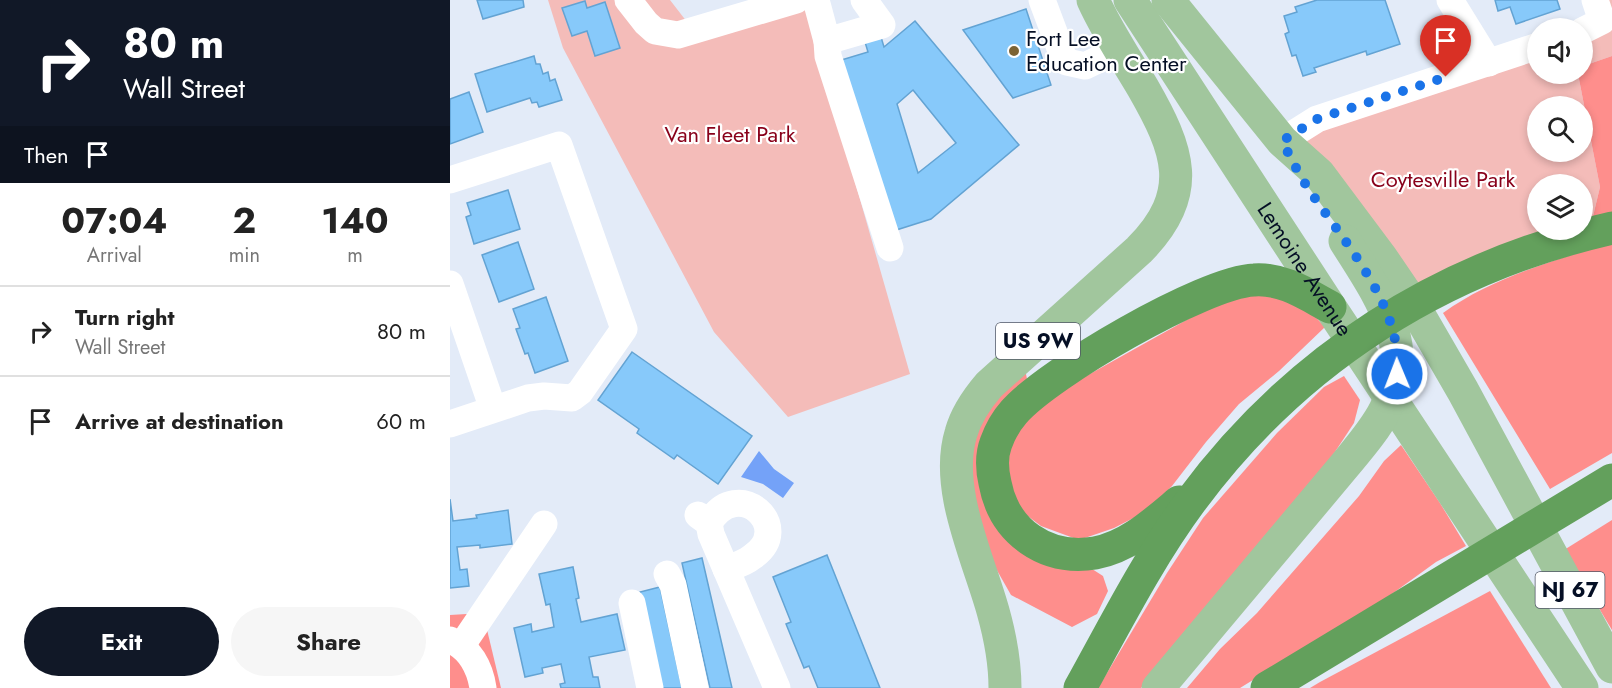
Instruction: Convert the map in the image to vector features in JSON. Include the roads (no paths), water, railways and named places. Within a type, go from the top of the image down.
[{"type":"highway","points":[[1080,688],[1169,533],[1214,471],[1264,416],[1334,355],[1382,321],[1430,293],[1482,268],[1524,252],[1612,228]]},
{"type":"highway","points":[[1214,471],[1153,524],[1134,537],[1107,550],[1088,554],[1068,554],[1049,550],[1033,542],[1014,527],[1000,501],[993,475],[992,460],[997,440],[1006,422],[1022,403],[1046,384],[1117,340],[1204,294],[1246,280],[1267,280],[1292,287],[1330,307]]},
{"type":"highway","points":[[1267,688],[1612,480]]},
{"type":"main road","name":"US 9W","points":[[1005,688],[994,613],[959,496],[956,472],[958,444],[967,418],[989,385],[1139,250],[1157,231],[1169,208],[1176,176],[1170,139],[1093,0]]},
{"type":"main road","name":"Lemoine Avenue","points":[[1130,0],[1582,688]]},
{"type":"main road","points":[[1158,688],[1345,465],[1379,420],[1393,391],[1398,357],[1386,309],[1306,185],[1282,141],[1168,0]]},
{"type":"main road","name":"NJ 67","points":[[1282,141],[1318,174],[1417,309],[1612,667]]},
{"type":"street","points":[[628,0],[646,23],[656,31],[678,35],[796,0]]},
{"type":"street","points":[[816,0],[827,41],[828,56],[890,248]]},
{"type":"street","points":[[827,41],[882,25],[864,0]]},
{"type":"street","points":[[1042,0],[1067,62],[1085,66],[1119,49]]},
{"type":"street","points":[[1450,0],[1489,63]]},
{"type":"street","points":[[1282,141],[1317,119],[1527,50]]},
{"type":"street","points":[[450,180],[559,146],[624,329],[580,392],[572,398],[544,396],[538,404],[494,409],[450,423]]},
{"type":"street","points":[[450,284],[494,409]]},
{"type":"street","points":[[726,569],[754,557],[766,540],[768,523],[760,511],[754,507],[734,504],[720,508],[704,519],[777,688]]},
{"type":"street","points":[[483,688],[481,672],[456,642],[544,524]]},
{"type":"street","points":[[667,574],[673,585],[695,688]]},
{"type":"street","points":[[632,603],[650,688]]},
{"type":"water","points":[[759,451],[774,469],[794,483],[783,498],[763,484],[741,477]]},
{"type":"place","name":"Fort Lee Education Center","points":[[1014,51]]},
{"type":"park label","name":"Van Fleet Park","points":[[730,134]]},
{"type":"park label","name":"Coytesville Park","points":[[1443,179]]}]
